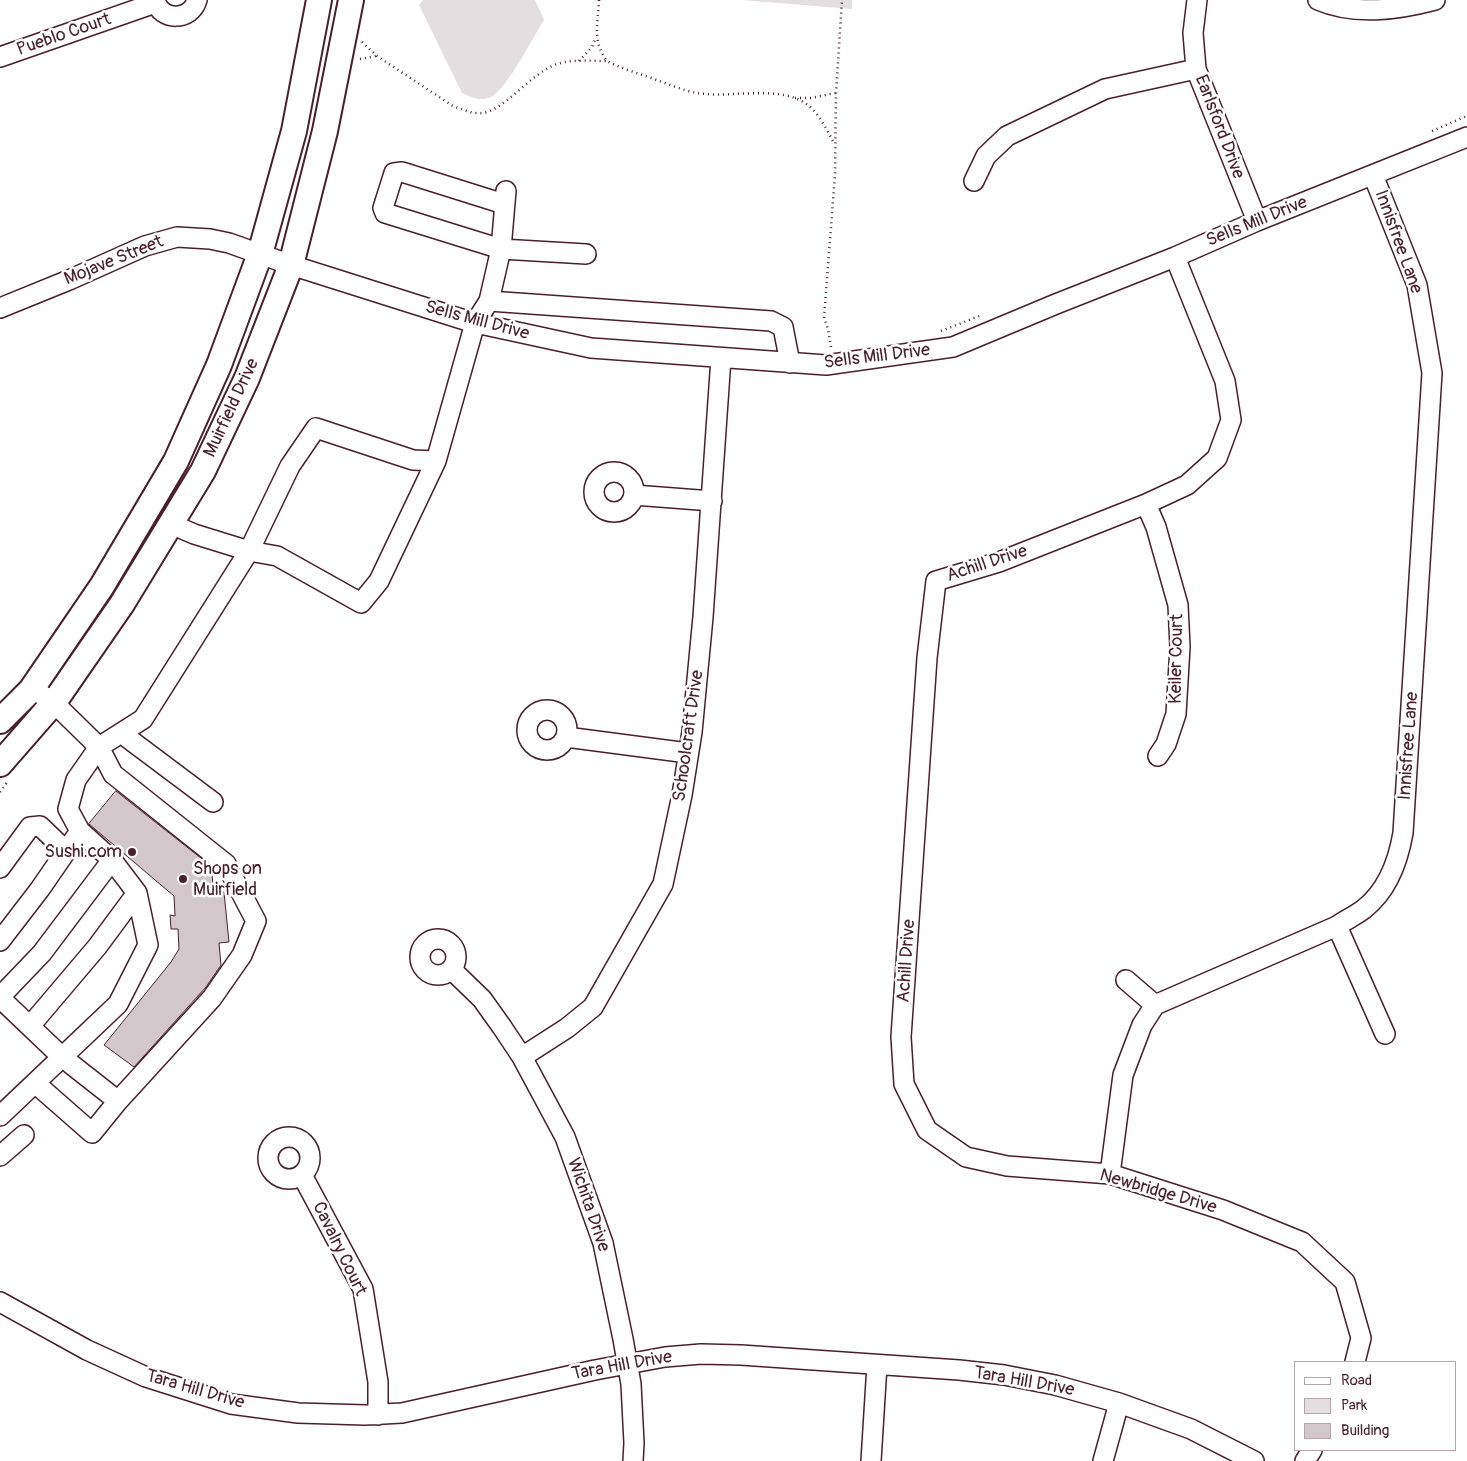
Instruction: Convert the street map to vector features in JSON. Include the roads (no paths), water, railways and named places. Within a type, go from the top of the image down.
[{"type":"main road","name":"Muirfield Drive","points":[[0,720],[32,688],[102,586],[176,461],[219,365],[260,254],[294,131],[319,0]]},
{"type":"main road","name":"Muirfield Drive","points":[[0,764],[54,703],[122,604],[203,471],[248,378],[292,265],[325,131],[351,0]]},
{"type":"street","name":"Pueblo Court","points":[[0,57],[155,2],[159,10],[165,14],[180,17],[192,9],[197,0]]},
{"type":"street","name":"Earlsford Drive","points":[[1197,0],[1193,33],[1196,69],[1256,221]]},
{"type":"street","points":[[1318,0],[1332,6],[1372,11],[1434,0]]},
{"type":"street","points":[[974,181],[986,156],[1007,136],[1105,89],[1196,69]]},
{"type":"street","name":"Sells Mill Drive","points":[[260,254],[475,323],[591,348],[790,363],[832,364],[953,347],[1175,257],[1256,221],[1467,137]]},
{"type":"street","points":[[171,524],[194,534],[249,551],[277,556],[361,603],[379,580],[436,461],[475,323],[489,301],[501,249],[505,198],[402,172],[394,173],[383,208],[385,213],[501,249],[586,254]]},
{"type":"street","name":"Innisfree Lane","points":[[1156,1005],[1337,926],[1364,909],[1383,890],[1398,859],[1403,833],[1432,372],[1417,285],[1373,175]]},
{"type":"street","name":"Mojave Street","points":[[0,308],[145,246],[177,237],[222,241],[260,254]]},
{"type":"street","name":"Achill Drive","points":[[904,1084],[902,1027],[927,658],[936,581],[999,562],[1146,504],[1187,485],[1217,458],[1230,420],[1225,381],[1175,257]]},
{"type":"street","points":[[489,301],[771,321],[783,326],[790,363]]},
{"type":"street","name":"Schoolcraft Drive","points":[[522,1057],[568,1028],[593,1007],[663,884],[682,795],[702,627],[721,358]]},
{"type":"street","points":[[0,1116],[118,1004],[148,945],[137,893],[112,860],[80,831],[68,809],[76,780],[99,747],[143,719],[249,551],[290,466],[316,428],[413,460],[436,461]]},
{"type":"street","points":[[634,495],[712,501]]},
{"type":"street","name":"Keiler Court","points":[[1146,504],[1156,527],[1178,605],[1180,647],[1176,714],[1166,744],[1158,756]]},
{"type":"street","points":[[32,688],[54,703],[99,747],[113,774],[226,864],[256,921],[242,955],[212,998],[118,1101],[92,1133],[35,1083]]},
{"type":"street","points":[[121,733],[213,802]]},
{"type":"street","points":[[566,737],[688,753]]},
{"type":"street","points":[[0,868],[30,827],[40,826],[66,851]]},
{"type":"street","points":[[0,941],[40,889],[80,831]]},
{"type":"street","points":[[112,860],[42,953],[0,997],[62,1057],[118,1101]]},
{"type":"street","points":[[30,1026],[97,947],[137,893]]},
{"type":"street","points":[[1337,926],[1385,1034]]},
{"type":"street","name":"Wichita Drive","points":[[451,970],[482,999],[522,1057],[565,1136],[603,1243],[631,1384],[633,1461]]},
{"type":"street","points":[[1110,1174],[1123,1075],[1142,1025],[1156,1005],[1126,980]]},
{"type":"street","name":"Newbridge Drive","points":[[904,1084],[927,1130],[966,1157],[1007,1166],[1110,1174],[1223,1210],[1302,1242],[1346,1282],[1362,1338],[1355,1361]]},
{"type":"street","points":[[0,1156],[24,1135]]},
{"type":"street","name":"Cavalry Court","points":[[302,1175],[363,1289],[378,1382],[378,1415]]},
{"type":"street","name":"Tara Hill Drive","points":[[0,1302],[87,1350],[137,1373],[210,1399],[231,1404],[298,1413],[378,1415],[402,1413],[628,1363],[664,1357],[719,1354],[959,1370],[1055,1385],[1119,1403],[1191,1429],[1254,1461]]},
{"type":"street","points":[[871,1461],[878,1365]]},
{"type":"street","points":[[1103,1461],[1119,1403]]},
{"type":"place","name":"Sushi.com","points":[[132,852]]},
{"type":"place","name":"Shops on Muirfield","points":[[183,879]]}]
